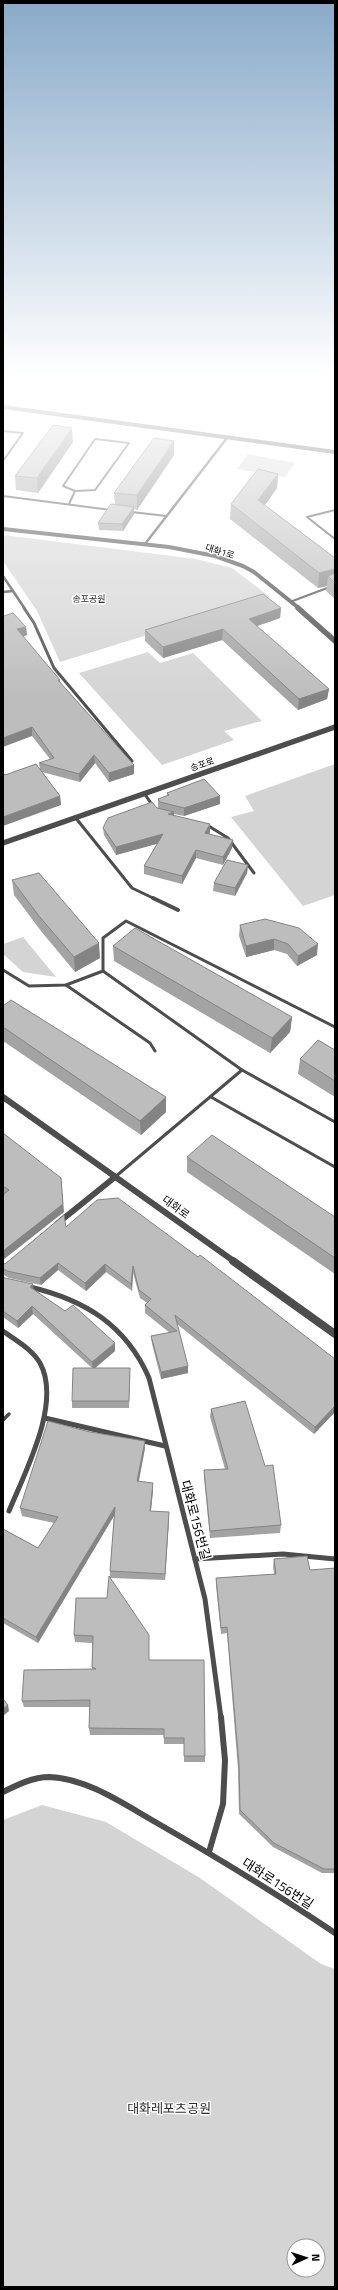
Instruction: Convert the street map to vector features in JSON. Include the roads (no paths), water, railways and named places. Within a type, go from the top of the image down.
[{"type":"street","points":[[145,544],[191,485]]},
{"type":"street","name":"대화1로","points":[[3,529],[145,544],[201,553],[244,567],[289,602],[335,641]]},
{"type":"street","points":[[3,576],[34,623],[54,668],[132,761]]},
{"type":"street","points":[[3,592],[13,591]]},
{"type":"street","name":"송포로","points":[[3,843],[335,727]]},
{"type":"street","points":[[144,793],[158,813]]},
{"type":"street","points":[[75,817],[132,888],[178,910]]},
{"type":"street","points":[[200,824],[214,827],[231,843],[254,873]]},
{"type":"street","name":"대화로","points":[[3,1097],[335,1334]]},
{"type":"street","points":[[51,1228],[115,1177]]},
{"type":"street","name":"대화로156번길","points":[[26,1286],[44,1290],[88,1308],[132,1346],[143,1362],[147,1374],[195,1559],[208,1621],[225,1760],[223,1804],[210,1852]]},
{"type":"street","points":[[3,1331],[33,1354],[46,1377],[48,1390],[45,1418],[9,1511]]},
{"type":"street","points":[[45,1418],[165,1446]]},
{"type":"street","points":[[195,1559],[268,1553],[315,1554],[335,1559]]},
{"type":"street","name":"대화로156번길","points":[[3,1792],[27,1780],[40,1777],[67,1781],[119,1802],[210,1852],[335,1933]]},
{"type":"lane","points":[[64,485],[63,486],[74,491],[95,490],[99,485]]},
{"type":"lane","points":[[69,504],[74,491]]},
{"type":"lane","points":[[3,496],[116,510]]},
{"type":"lane","points":[[335,510],[307,517],[335,539]]},
{"type":"lane","points":[[124,511],[167,516]]},
{"type":"lane","points":[[289,602],[335,585]]},
{"type":"lane","points":[[103,971],[103,938],[126,921],[335,1027]]},
{"type":"lane","points":[[3,970],[29,986],[66,986],[103,971]]},
{"type":"lane","points":[[103,971],[242,1070],[335,1122]]},
{"type":"lane","points":[[66,986],[150,1042],[155,1051]]},
{"type":"lane","points":[[115,1177],[242,1070]]},
{"type":"lane","points":[[211,1097],[335,1167]]},
{"type":"lane","points":[[3,1420],[9,1414]]},
{"type":"park label","name":"송포공원","points":[[89,598]]},
{"type":"park label","name":"대화레포츠공원","points":[[169,2108]]}]
